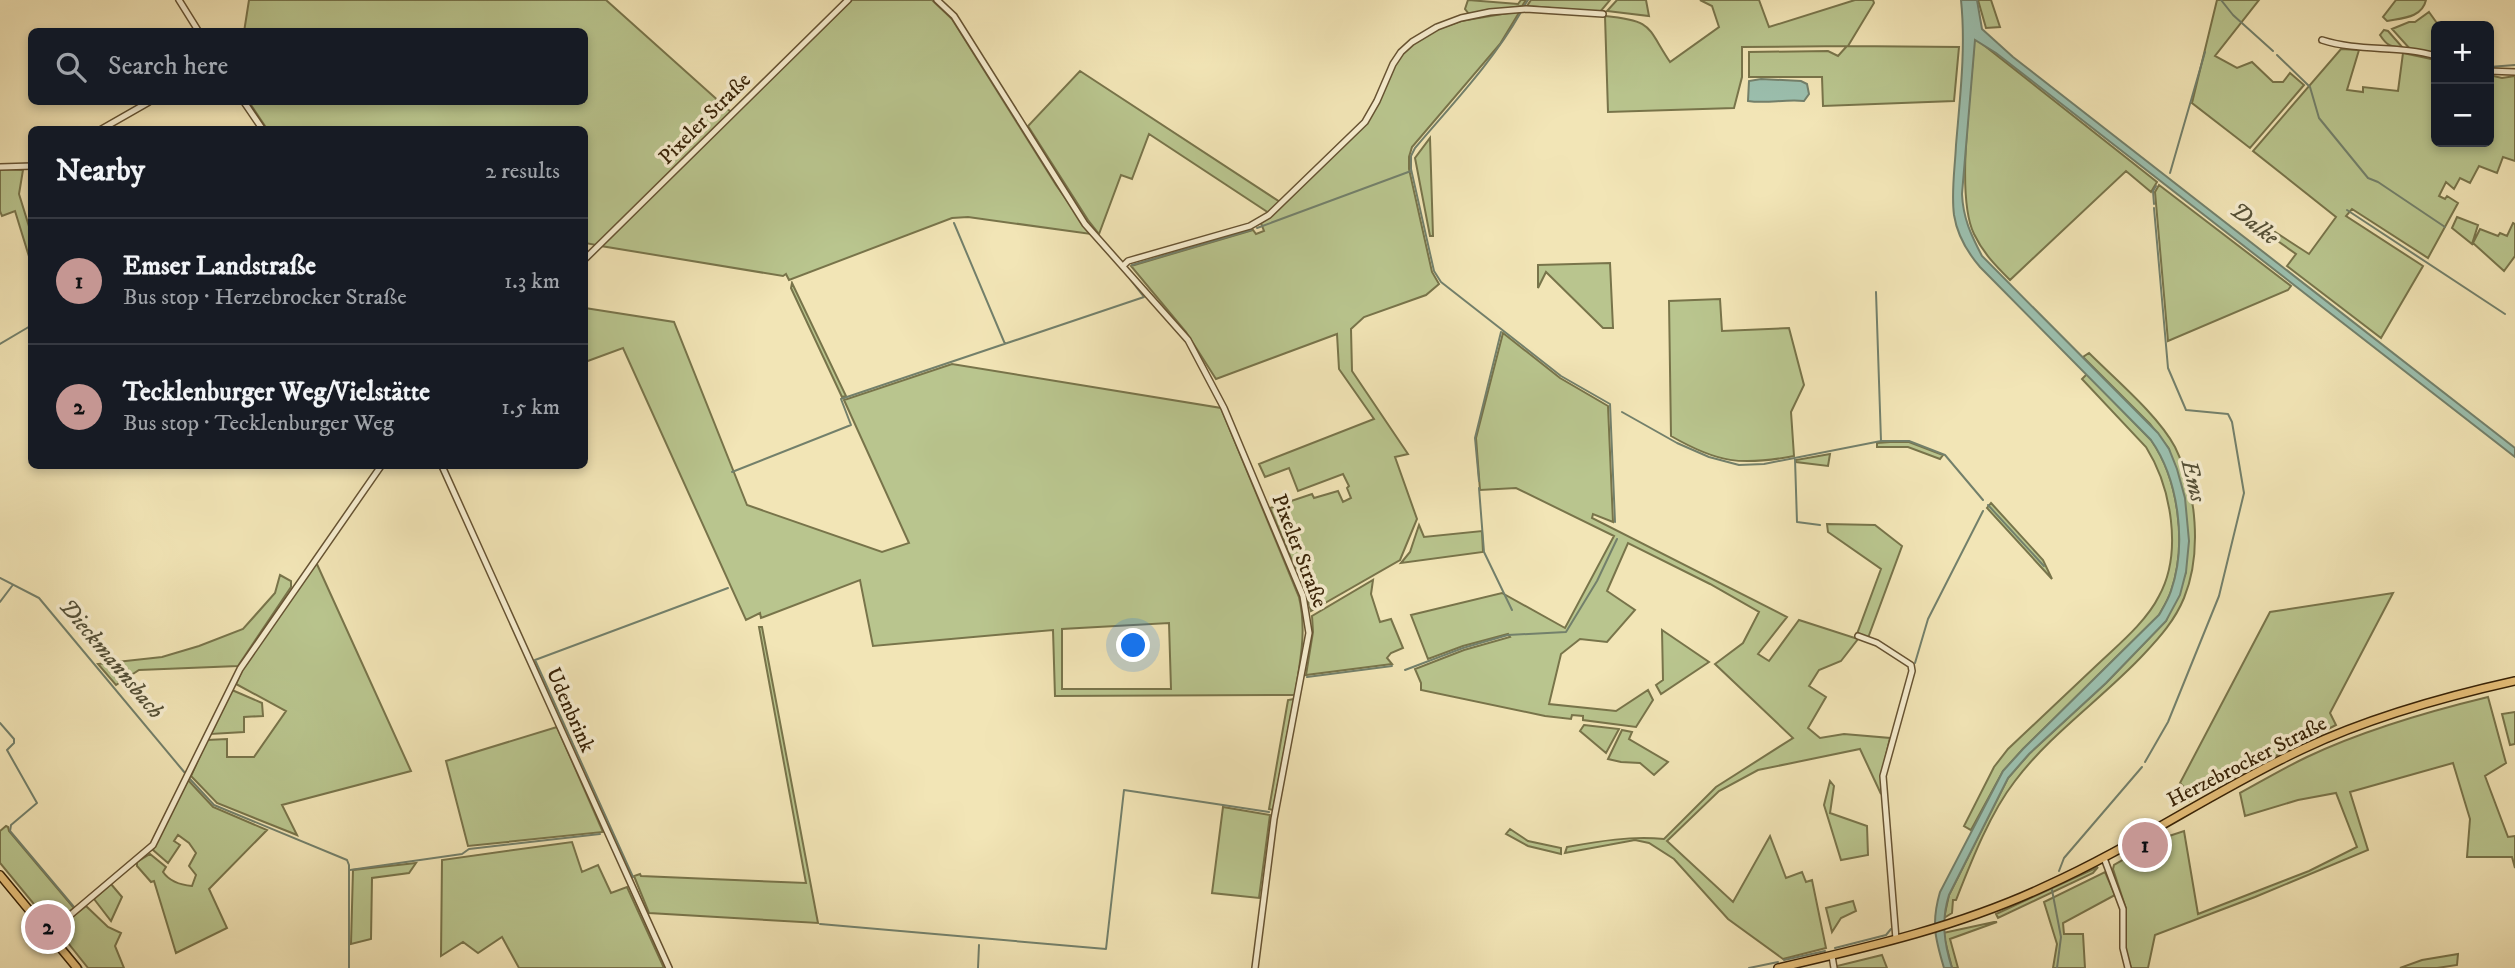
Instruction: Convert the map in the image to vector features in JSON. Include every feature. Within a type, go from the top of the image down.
[{"type":"main road","name":"Herzebrocker Straße","points":[[1778,968],[1896,939],[1997,907],[2104,858],[2312,745],[2379,718],[2515,681]]},
{"type":"main road","points":[[0,875],[78,968]]},
{"type":"street","points":[[179,0],[196,28]]},
{"type":"street","name":"Pixeler Straße","points":[[588,256],[848,0]]},
{"type":"street","name":"Pixeler Straße","points":[[937,0],[954,16],[1086,224],[1184,333],[1210,379],[1303,596],[1309,633],[1274,819],[1255,968]]},
{"type":"street","points":[[1124,265],[1128,261],[1250,226],[1269,215],[1365,122],[1377,102],[1393,64],[1407,47],[1437,27],[1461,19],[1517,9],[1603,15]]},
{"type":"street","points":[[2322,40],[2341,46],[2431,55]]},
{"type":"street","points":[[2494,71],[2515,72]]},
{"type":"street","points":[[107,126],[144,105]]},
{"type":"street","points":[[246,105],[260,126]]},
{"type":"street","points":[[0,167],[28,166]]},
{"type":"street","points":[[48,933],[148,850],[156,839],[240,669],[379,469]]},
{"type":"street","name":"Udenbrink","points":[[443,469],[669,968]]},
{"type":"street","points":[[1858,636],[1877,643],[1911,665],[1912,671],[1883,776],[1896,939]]},
{"type":"street","points":[[2104,858],[2123,909],[2123,948],[2129,968]]},
{"type":"street","points":[[1832,956],[1833,968]]},
{"type":"green space","points":[[249,0],[606,0],[731,112],[596,245],[588,244],[588,126],[265,126],[251,105],[588,105],[588,28],[245,28]]},
{"type":"green space","points":[[852,0],[932,0],[952,19],[1056,185],[1091,234],[968,217],[952,218],[789,280],[786,274],[783,276],[601,246]]},
{"type":"green space","points":[[1468,0],[1518,4],[1521,0],[1526,0],[1522,6],[1469,14],[1465,9]]},
{"type":"green space","points":[[1531,0],[1610,0],[1600,12],[1527,6]]},
{"type":"green space","points":[[1617,0],[1646,0],[1649,16],[1607,11]]},
{"type":"green space","points":[[1700,0],[1759,0],[1769,27],[1855,0],[1873,0],[1874,3],[1848,46],[1959,47],[1954,101],[1823,106],[1822,77],[1749,77],[1749,52],[1828,51],[1838,56],[1847,46],[1742,47],[1742,77],[1734,108],[1608,112],[1605,16],[1632,20],[1647,27],[1670,62],[1719,27],[1712,6]]},
{"type":"green space","points":[[1978,0],[1991,0],[2000,27],[1986,28]]},
{"type":"green space","points":[[2217,0],[2259,0],[2215,56],[2237,68],[2252,62],[2273,82],[2283,82],[2290,73],[2304,85],[2250,148],[2192,103]]},
{"type":"green space","points":[[2396,0],[2426,0],[2416,14],[2387,21],[2383,17]]},
{"type":"green space","points":[[1520,11],[1500,44],[1412,147],[1409,157],[1409,169],[1432,272],[1439,284],[1426,295],[1364,317],[1351,329],[1352,371],[1408,454],[1395,457],[1417,519],[1400,560],[1311,611],[1270,508],[1312,494],[1314,498],[1338,491],[1343,502],[1351,498],[1347,488],[1349,486],[1343,474],[1298,491],[1289,468],[1265,477],[1259,464],[1374,419],[1339,369],[1337,334],[1216,379],[1186,332],[1131,266],[1253,230],[1256,234],[1264,231],[1261,223],[1272,216],[1367,122],[1395,64],[1413,43],[1438,29],[1461,21]]},
{"type":"green space","points":[[2429,12],[2435,21],[2431,21],[2431,53],[2410,49],[2392,29],[2415,22]]},
{"type":"green space","points":[[2384,30],[2403,48],[2387,44],[2380,35]]},
{"type":"green space","points":[[1976,39],[2157,182],[2151,192],[2126,171],[2010,280],[1981,247],[1968,216],[1966,141]]},
{"type":"green space","points":[[2341,49],[2359,50],[2347,90],[2363,92],[2363,87],[2398,91],[2403,53],[2431,59],[2431,147],[2494,147],[2494,76],[2515,76],[2515,161],[2503,157],[2497,173],[2479,166],[2470,183],[2460,178],[2454,189],[2446,182],[2439,196],[2445,199],[2447,196],[2458,203],[2428,258],[2352,209],[2346,216],[2423,266],[2381,338],[2287,266],[2296,254],[2272,237],[2275,232],[2309,254],[2336,217],[2253,151]]},
{"type":"green space","points":[[1080,71],[1280,202],[1269,213],[1149,134],[1132,179],[1121,175],[1099,234],[1028,126]]},
{"type":"green space","points":[[1430,138],[1433,236],[1430,236],[1415,158]]},
{"type":"green space","points":[[0,169],[23,170],[19,194],[28,223],[28,253],[15,211],[2,216]]},
{"type":"green space","points":[[2159,185],[2291,286],[2288,290],[2168,341],[2155,192]]},
{"type":"green space","points":[[2457,217],[2478,225],[2472,244],[2452,228]]},
{"type":"green space","points":[[2513,223],[2515,256],[2504,271],[2473,243],[2480,229],[2498,236],[2500,233],[2507,236]]},
{"type":"green space","points":[[1610,263],[1613,328],[1603,328],[1546,272],[1538,288],[1538,265]]},
{"type":"green space","points":[[792,283],[846,396],[842,397],[791,288]]},
{"type":"green space","points":[[1720,299],[1722,331],[1789,328],[1804,385],[1791,412],[1794,456],[1759,461],[1730,460],[1703,452],[1671,436],[1669,301]]},
{"type":"green space","points":[[588,308],[674,322],[747,505],[882,552],[909,543],[844,400],[952,364],[1221,408],[1299,597],[1303,634],[1295,695],[1055,696],[1053,630],[873,646],[860,580],[761,618],[760,613],[746,620],[623,348],[588,361]],"holes":[[[1169,623],[1171,689],[1062,689],[1062,629]]]},
{"type":"green space","points":[[1503,333],[1560,378],[1608,406],[1613,522],[1593,514],[1592,518],[1787,617],[1758,654],[1769,661],[1799,620],[1858,639],[1841,661],[1819,670],[1809,686],[1826,697],[1808,728],[1820,738],[1844,734],[1890,738],[1881,777],[1881,794],[1860,749],[1758,770],[1719,791],[1667,841],[1733,902],[1770,836],[1786,878],[1802,872],[1806,882],[1812,880],[1826,948],[1783,959],[1728,919],[1674,859],[1649,843],[1635,840],[1565,853],[1567,847],[1603,841],[1664,839],[1716,787],[1793,738],[1715,664],[1743,643],[1759,612],[1628,543],[1607,591],[1635,610],[1607,642],[1580,639],[1561,654],[1549,704],[1616,711],[1648,690],[1653,700],[1636,727],[1583,720],[1583,716],[1572,715],[1571,719],[1545,716],[1421,690],[1415,669],[1464,650],[1510,637],[1508,634],[1463,646],[1428,659],[1411,615],[1502,593],[1565,628],[1614,536],[1516,488],[1480,490],[1476,438]]},
{"type":"green space","points":[[2089,353],[2158,422],[2175,447],[2192,502],[2195,542],[2190,581],[2176,614],[2156,641],[2061,731],[2015,781],[1982,838],[1956,900],[1953,900],[1952,913],[1944,918],[1949,895],[2008,778],[2029,754],[2106,683],[2166,621],[2186,572],[2169,449],[2150,424],[2083,357]]},
{"type":"green space","points":[[2087,374],[2151,440],[2161,456],[2178,513],[2179,554],[2176,573],[2170,594],[2159,615],[2003,771],[1971,830],[1964,826],[1994,767],[2008,749],[2140,624],[2159,596],[2171,560],[2171,520],[2155,463],[2146,447],[2082,379]]},
{"type":"green space","points":[[1909,442],[1943,455],[1940,459],[1908,447],[1877,447],[1877,443]]},
{"type":"green space","points":[[1830,454],[1828,466],[1796,462],[1796,460]]},
{"type":"green space","points":[[1991,503],[2043,560],[2052,579],[1987,508]]},
{"type":"green space","points":[[1827,524],[1875,525],[1902,546],[1868,638],[1857,634],[1881,569],[1828,532]]},
{"type":"green space","points":[[1419,525],[1424,537],[1482,531],[1483,552],[1401,563],[1410,552]]},
{"type":"green space","points":[[316,562],[411,771],[282,805],[297,835],[217,803],[191,776],[207,740],[227,739],[227,757],[254,757],[286,711],[236,684],[242,670]]},
{"type":"green space","points":[[280,575],[291,581],[291,587],[238,666],[139,670],[116,685],[98,664],[162,657],[243,629],[275,593]]},
{"type":"green space","points":[[1373,580],[1371,594],[1380,622],[1391,619],[1403,648],[1391,653],[1387,658],[1392,664],[1306,675],[1313,632],[1312,616]]},
{"type":"green space","points":[[2393,593],[2330,713],[2336,725],[2178,806],[2183,786],[2180,783],[2270,612]]},
{"type":"green space","points":[[759,627],[762,627],[818,923],[649,913],[634,876],[640,874],[806,883]]},
{"type":"green space","points":[[1662,630],[1709,662],[1661,694],[1656,685],[1663,680]]},
{"type":"green space","points":[[232,690],[262,703],[263,716],[244,717],[244,732],[211,734]]},
{"type":"green space","points":[[2488,697],[2506,763],[2485,776],[2508,837],[2515,836],[2515,868],[2512,857],[2467,857],[2470,819],[2453,763],[2350,792],[2368,850],[2155,935],[2148,968],[2131,968],[2125,948],[2126,909],[2114,865],[2160,839],[2184,831],[2198,914],[2309,871],[2357,847],[2336,793],[2298,800],[2245,816],[2240,793],[2298,761],[2351,738],[2419,715]]},
{"type":"green space","points":[[1294,699],[1273,810],[1269,809],[1288,700]]},
{"type":"green space","points":[[2515,712],[2515,744],[2510,745],[2502,714]]},
{"type":"green space","points":[[1584,725],[1619,729],[1606,753],[1580,731]]},
{"type":"green space","points":[[557,727],[603,832],[468,846],[446,761]]},
{"type":"green space","points":[[1622,730],[1632,732],[1629,739],[1668,762],[1654,775],[1640,763],[1608,759]]},
{"type":"green space","points":[[188,780],[213,807],[267,830],[209,889],[227,928],[176,953],[154,881],[151,882],[137,866],[137,862],[150,854],[166,867],[163,872],[169,878],[179,884],[192,886],[196,875],[189,866],[196,853],[189,843],[178,835],[174,841],[180,845],[168,863],[153,850]]},
{"type":"green space","points":[[1830,781],[1834,786],[1830,813],[1867,826],[1868,855],[1841,860],[1824,805]]},
{"type":"green space","points":[[1223,807],[1270,815],[1259,898],[1212,893]]},
{"type":"green space","points":[[6,826],[74,908],[52,926],[0,863],[0,831]]},
{"type":"green space","points":[[1510,829],[1528,841],[1561,848],[1561,854],[1528,846],[1506,834]]},
{"type":"green space","points":[[572,842],[582,872],[598,865],[611,893],[627,887],[664,968],[519,968],[502,937],[478,953],[463,942],[441,956],[442,860]]},
{"type":"green space","points":[[416,863],[409,873],[372,878],[371,939],[351,944],[353,870]]},
{"type":"green space","points":[[2098,867],[2093,873],[1998,918],[1996,914]]},
{"type":"green space","points":[[2105,872],[2115,895],[2063,923],[2064,934],[2083,934],[2085,968],[2053,968],[2057,944],[2044,902]]},
{"type":"green space","points":[[111,884],[122,897],[111,921],[94,899]]},
{"type":"green space","points":[[1853,901],[1856,911],[1841,918],[1832,932],[1826,908]]},
{"type":"green space","points":[[86,906],[108,927],[121,933],[115,946],[124,968],[88,968],[57,929]]},
{"type":"green space","points":[[1997,922],[1950,939],[1958,968],[1952,968],[1943,933]]},
{"type":"green space","points":[[2458,954],[2457,965],[2400,968],[2422,960]]},
{"type":"green space","points":[[1882,955],[1887,968],[1837,968],[1837,966]]},
{"type":"shaded area","points":[[1961,0],[1977,0],[1982,29],[2013,57],[2515,448],[2515,457],[1996,53],[1975,40],[1962,194],[1971,233],[1982,256],[2158,433],[2169,449],[2177,469],[2185,498],[2189,541],[2186,572],[2180,595],[2166,621],[2106,683],[2029,754],[2008,778],[1949,895],[1944,931],[1952,968],[1944,968],[1935,930],[1940,892],[2003,771],[2159,615],[2170,594],[2179,554],[2178,513],[2174,493],[2161,456],[2151,440],[1980,267],[1960,236],[1955,222],[1953,198],[1963,54]]},
{"type":"shaded area","points":[[1749,81],[1801,81],[1807,84],[1809,94],[1804,101],[1748,101]]},
{"type":"waterway","points":[[1524,6],[1528,0]]},
{"type":"waterway","points":[[2221,0],[2233,15],[2273,51]]},
{"type":"waterway","points":[[1521,12],[1484,66],[1415,148],[1411,156],[1411,169],[1434,271],[1441,282],[1561,376],[1610,404],[1615,522]]},
{"type":"waterway","points":[[2170,173],[2205,52]]},
{"type":"waterway","points":[[2277,55],[2310,87],[2319,118],[2368,178],[2445,227]]},
{"type":"waterway","points":[[2494,67],[2515,65]]},
{"type":"waterway","points":[[102,126],[139,105]]},
{"type":"waterway","points":[[1257,228],[1411,171]]},
{"type":"waterway","points":[[2154,204],[2153,191],[2156,186]]},
{"type":"waterway","points":[[2145,762],[2168,722],[2219,596],[2244,493],[2232,422],[2228,414],[2186,410],[2168,368],[2154,208]]},
{"type":"waterway","points":[[2347,210],[2505,314]]},
{"type":"waterway","points":[[954,223],[1005,344]]},
{"type":"waterway","points":[[1132,265],[1251,230]]},
{"type":"waterway","points":[[732,472],[851,425],[841,399],[1144,297],[1130,279]]},
{"type":"waterway","points":[[1876,292],[1881,441]]},
{"type":"waterway","points":[[0,344],[28,327]]},
{"type":"waterway","points":[[1479,481],[1475,438],[1501,332]]},
{"type":"waterway","points":[[1622,412],[1677,443],[1709,457],[1739,465],[1764,464],[1881,441],[1909,441],[1945,455],[1983,500]]},
{"type":"waterway","points":[[1795,459],[1797,522],[1820,525]]},
{"type":"waterway","points":[[1479,488],[1484,552],[1512,610]]},
{"type":"waterway","points":[[1988,505],[2044,566]]},
{"type":"waterway","points":[[1915,663],[1928,619],[1983,511]]},
{"type":"waterway","points":[[1405,670],[1463,648],[1508,635],[1566,632],[1597,581],[1617,539]]},
{"type":"waterway","name":"Dieckmannsbach","points":[[0,578],[39,598],[185,773]]},
{"type":"waterway","points":[[0,602],[12,586]]},
{"type":"waterway","points":[[633,877],[535,660],[728,588]]},
{"type":"waterway","points":[[1307,677],[1392,666]]},
{"type":"waterway","points":[[0,723],[14,739],[14,743],[7,750],[37,803],[11,825],[10,831],[74,907]]},
{"type":"waterway","points":[[2059,871],[2064,858],[2142,767]]},
{"type":"waterway","points":[[189,778],[214,805],[347,860],[349,968]]},
{"type":"waterway","points":[[820,924],[1106,949],[1124,790],[1269,812]]},
{"type":"waterway","points":[[350,870],[462,854],[469,849],[600,834]]},
{"type":"waterway","points":[[2052,890],[2061,937],[2057,968]]},
{"type":"waterway","points":[[32,908],[47,926]]},
{"type":"waterway","points":[[1835,948],[1886,935],[1891,929]]},
{"type":"waterway","points":[[55,935],[82,968]]},
{"type":"waterway","points":[[978,968],[979,945]]},
{"type":"waterway","points":[[1784,960],[1825,951]]},
{"type":"waterway","points":[[1749,968],[1778,962]]},
{"type":"place","name":"Emser Landstraße","points":[[2145,845]]},
{"type":"place","name":"Tecklenburger Weg/Vielstätte","points":[[48,927]]},
{"type":"water label","name":"Dalke","points":[[2254,224]]},
{"type":"water label","name":"Ems","points":[[2193,481]]}]
